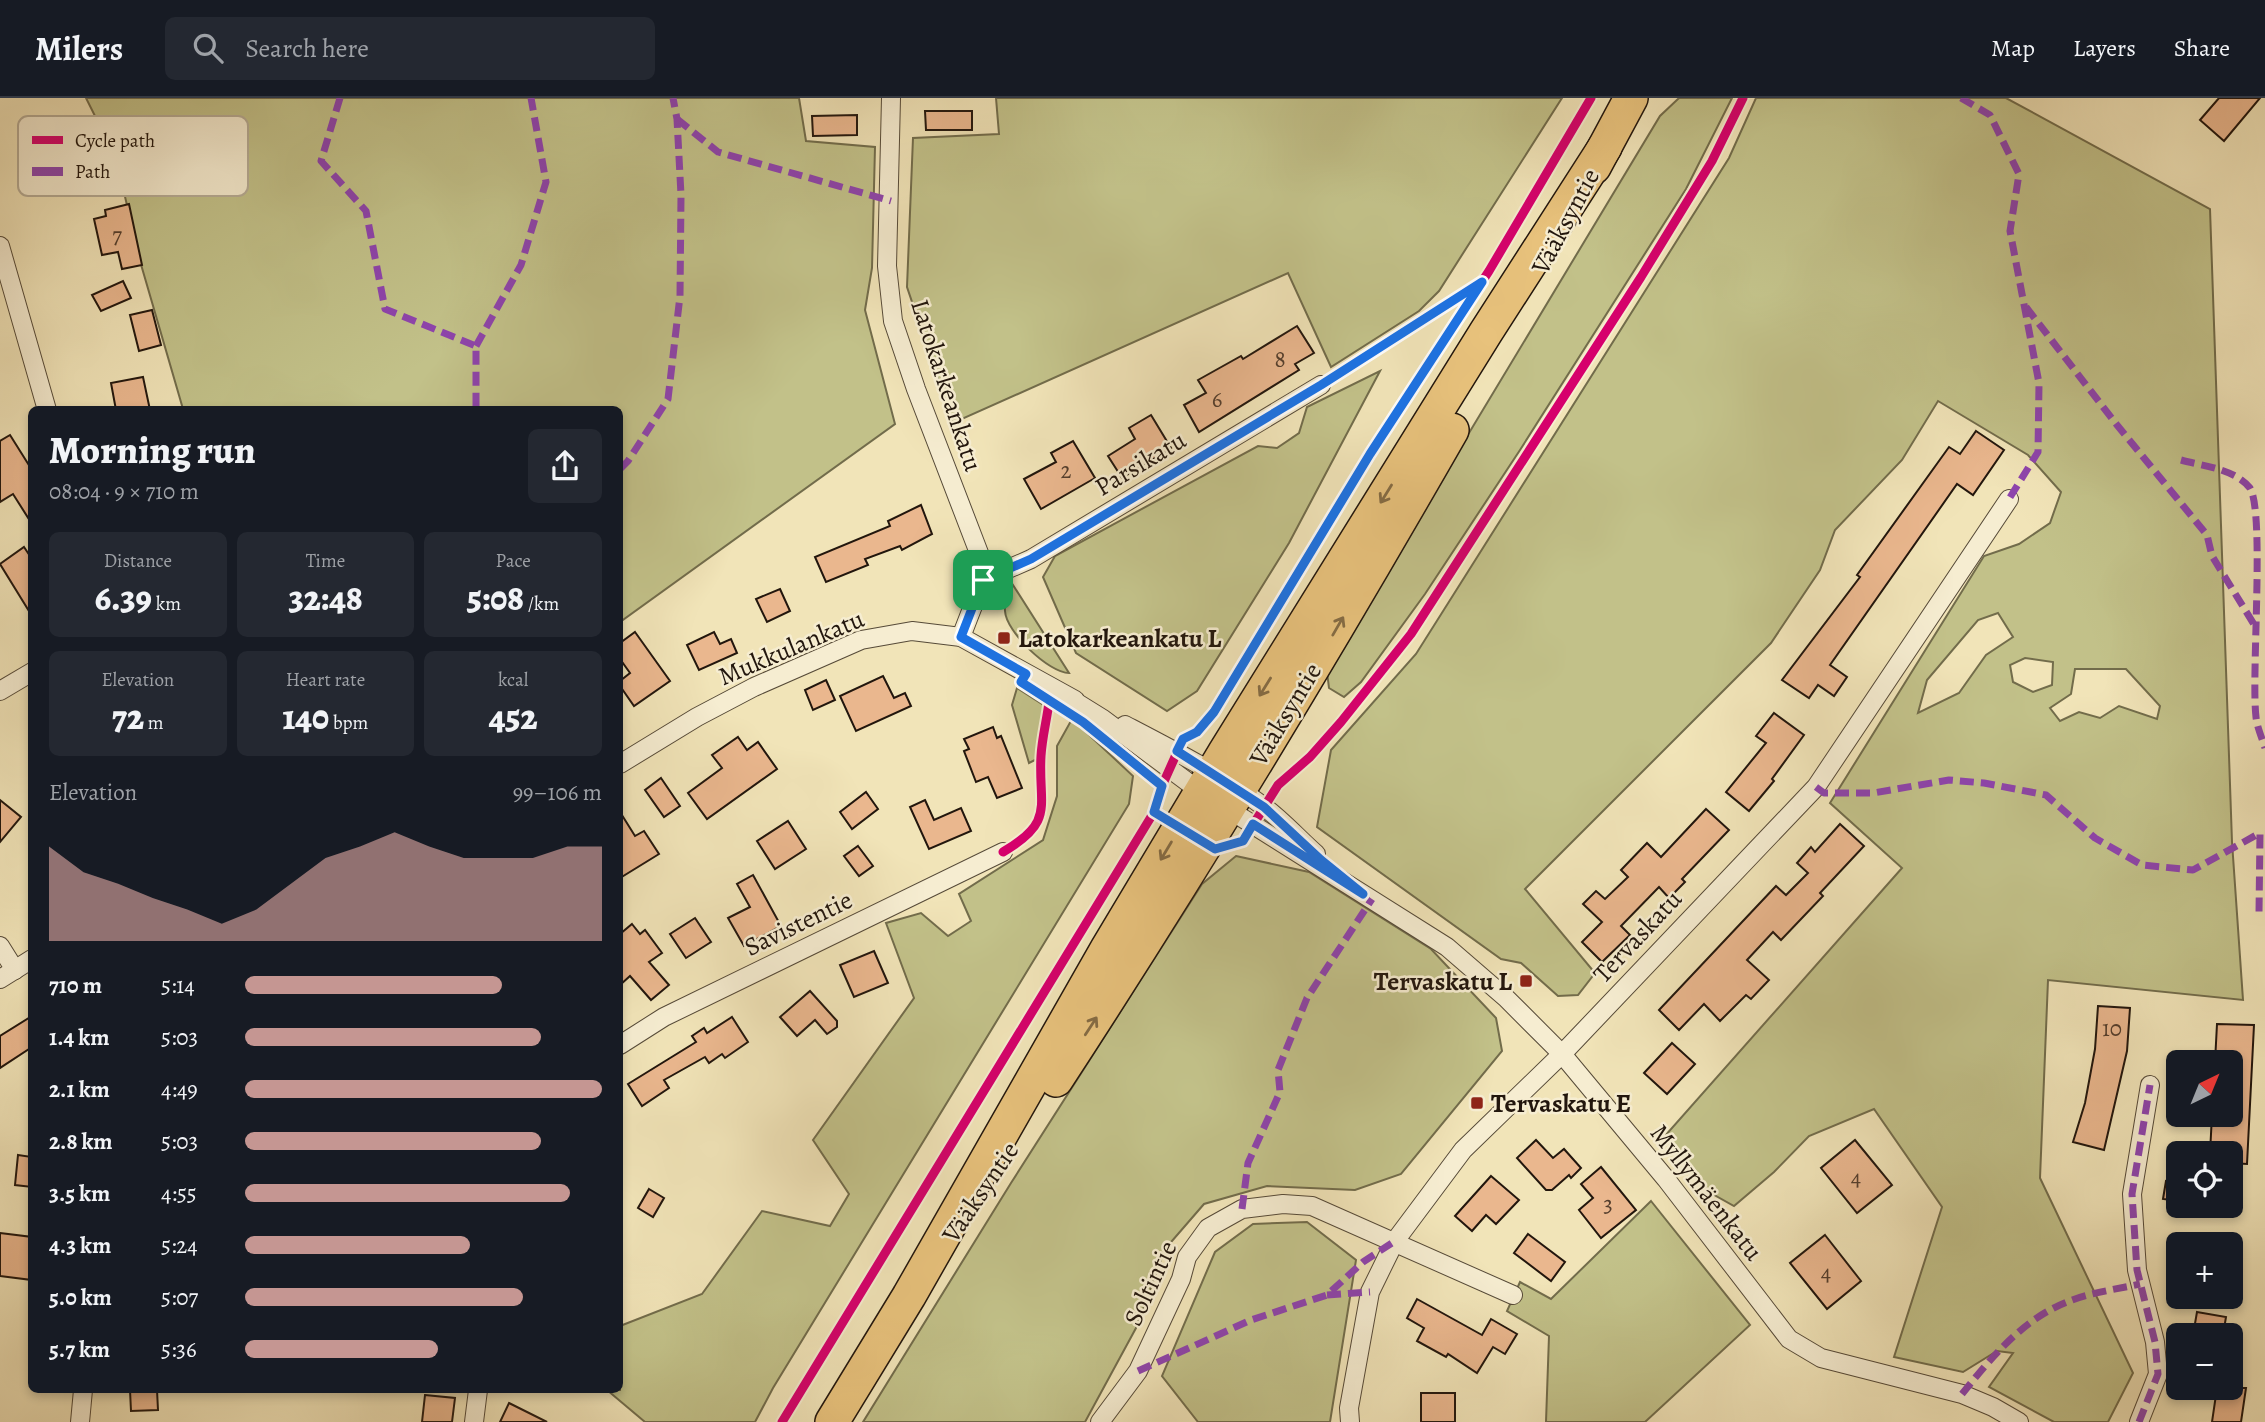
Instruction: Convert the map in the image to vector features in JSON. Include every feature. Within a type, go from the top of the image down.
[{"type":"highway","name":"Vääksyntie","points":[[832,1422],[909,1296],[1100,961],[1220,791],[1442,448],[1631,98]]},
{"type":"street","name":"Latokarkeankatu","points":[[891,98],[887,266],[893,321],[979,553],[983,580]]},
{"type":"street","points":[[0,246],[4,272],[46,406]]},
{"type":"street","name":"Parsikatu","points":[[983,580],[1031,559],[1321,385]]},
{"type":"street","name":"Tervaskatu","points":[[1350,1422],[1349,1408],[1370,1292],[1395,1241],[1462,1150],[1562,1054],[1816,787],[2009,499]]},
{"type":"street","points":[[961,637],[983,580]]},
{"type":"street","name":"Mukkulankatu","points":[[623,762],[754,687],[861,640],[912,631],[961,637],[1066,696],[1177,751],[1220,791]]},
{"type":"street","points":[[0,691],[28,675]]},
{"type":"street","name":"Myllymäenkatu","points":[[1220,791],[1363,894],[1447,947],[1506,998],[1562,1054],[1666,1179],[1789,1339],[1821,1358],[1962,1394],[1993,1406],[2019,1422]]},
{"type":"street","name":"Savistentie","points":[[623,1043],[664,1017],[1003,852]]},
{"type":"street","points":[[0,946],[8,975],[28,962]]},
{"type":"street","points":[[2139,1422],[2158,1374],[2155,1342],[2137,1270],[2132,1194],[2150,1085]]},
{"type":"street","name":"Soltintie","points":[[1100,1422],[1138,1371],[1181,1279],[1187,1257],[1208,1228],[1242,1209],[1283,1203],[1312,1206],[1513,1295]]},
{"type":"street","points":[[80,1422],[83,1393]]},
{"type":"street","points":[[474,1422],[478,1393]]},
{"type":"shaded area","points":[[86,98],[799,98],[806,141],[875,147],[872,268],[865,310],[895,424],[623,620],[623,406],[182,406],[140,261],[125,196],[248,196],[248,116],[95,116]]},
{"type":"shaded area","points":[[996,98],[1562,98],[1439,291],[1419,311],[1331,367],[1288,273],[953,423],[907,287],[913,138],[999,134]]},
{"type":"shaded area","points":[[1679,98],[1732,98],[1686,189],[1520,450],[1425,594],[1361,682],[1344,697],[1329,688],[1327,672],[1334,657],[1660,116]]},
{"type":"shaded area","points":[[1756,98],[2006,98],[2210,209],[2232,842],[2243,1000],[2048,980],[2040,1178],[2133,1373],[2108,1422],[2054,1422],[1989,1387],[2013,1353],[1997,1351],[1963,1372],[1894,1357],[1942,1207],[1874,1109],[1809,1136],[1774,1172],[1734,1206],[1709,1192],[1664,1137],[1902,868],[1830,803],[1984,556],[2019,544],[2050,523],[2061,492],[2028,455],[1938,401],[1902,460],[1835,530],[1820,570],[1771,643],[1525,889],[1595,973],[1578,995],[1558,996],[1521,963],[1501,959],[1317,827],[1331,750],[1416,654],[1729,158]],"holes":[[[1998,613],[2013,637],[1986,655],[1959,693],[1918,713],[1927,680],[1978,620]],[[2025,658],[2053,662],[2052,685],[2033,692],[2013,682],[2010,665]],[[2075,669],[2126,669],[2160,706],[2157,719],[2119,706],[2100,718],[2079,712],[2060,721],[2050,708],[2071,694]]]},
{"type":"shaded area","points":[[1380,371],[1289,543],[1197,691],[1167,711],[1076,653],[1043,577],[1055,556],[1258,446],[1277,448],[1299,433],[1307,407]]},
{"type":"shaded area","points":[[1013,585],[1069,673],[1040,659],[1013,630],[1007,620],[1005,607]]},
{"type":"shaded area","points":[[1017,688],[1045,706],[1037,759],[1029,763],[1012,705]]},
{"type":"shaded area","points":[[1072,719],[1133,776],[1129,804],[773,1388],[755,1422],[645,1422],[611,1393],[623,1393],[623,1325],[702,1294],[762,1211],[830,1226],[849,1194],[813,1140],[914,998],[886,923],[921,913],[948,936],[971,921],[959,894],[1043,840],[1057,796],[1057,746]]},
{"type":"shaded area","points":[[1236,856],[1309,872],[1431,949],[1496,1018],[1502,1051],[1401,1174],[1355,1190],[1267,1186],[1204,1204],[1165,1249],[1136,1328],[1085,1422],[863,1422],[1011,1183],[1202,884]]},
{"type":"shaded area","points":[[1651,1201],[1750,1325],[1645,1422],[1546,1422],[1549,1336],[1507,1311],[1520,1282],[1551,1299]]},
{"type":"shaded area","points":[[1307,1222],[1356,1260],[1330,1422],[1198,1422],[1162,1376],[1215,1252],[1253,1224]]},
{"type":"building","points":[[2219,98],[2260,98],[2224,141],[2200,120]]},
{"type":"building","points":[[925,111],[972,111],[972,130],[926,130]]},
{"type":"building","points":[[857,115],[857,135],[813,136],[812,116]]},
{"type":"building","points":[[129,204],[142,265],[122,269],[118,252],[102,255],[94,219],[106,216],[105,210]]},
{"type":"building","points":[[123,281],[131,298],[101,311],[92,295]]},
{"type":"building","points":[[152,310],[161,345],[139,351],[130,315]]},
{"type":"building","points":[[1297,326],[1314,353],[1295,364],[1299,370],[1199,432],[1184,405],[1206,393],[1198,380],[1241,356],[1243,359]]},
{"type":"building","points":[[143,377],[149,406],[115,406],[111,383]]},
{"type":"building","points":[[1151,415],[1171,448],[1122,478],[1108,456],[1135,439],[1129,428]]},
{"type":"building","points":[[1976,431],[2004,450],[1973,495],[1957,484],[1830,665],[1847,677],[1834,696],[1818,685],[1809,698],[1782,680],[1860,577],[1857,575],[1949,447],[1960,454]]},
{"type":"building","points":[[10,435],[28,464],[28,518],[13,494],[0,502],[0,441]]},
{"type":"building","points":[[1073,441],[1095,478],[1041,509],[1024,479],[1056,462],[1051,453]]},
{"type":"building","points":[[921,505],[932,534],[902,550],[900,546],[865,559],[868,565],[826,582],[815,557],[890,526],[888,521]]},
{"type":"building","points":[[24,547],[28,553],[28,610],[0,564]]},
{"type":"building","points":[[780,589],[790,611],[767,622],[756,599]]},
{"type":"building","points":[[635,632],[670,681],[634,706],[623,690],[623,679],[630,673],[623,663],[623,641]]},
{"type":"building","points":[[714,632],[720,644],[731,639],[737,653],[699,670],[687,645]]},
{"type":"building","points":[[883,676],[894,698],[905,693],[911,706],[856,731],[840,696]]},
{"type":"building","points":[[826,680],[835,700],[813,710],[805,690]]},
{"type":"building","points":[[1774,713],[1804,735],[1772,779],[1774,781],[1749,811],[1726,792],[1766,743],[1756,736]]},
{"type":"building","points":[[993,727],[997,738],[1001,736],[1022,788],[997,798],[988,777],[976,782],[964,751],[969,749],[964,739]]},
{"type":"building","points":[[738,737],[747,750],[758,742],[777,769],[707,819],[688,793],[722,768],[712,755]]},
{"type":"building","points":[[661,778],[680,806],[664,817],[645,790]]},
{"type":"building","points":[[866,792],[878,809],[852,829],[840,812]]},
{"type":"building","points":[[0,800],[21,817],[0,842]]},
{"type":"building","points":[[925,800],[934,820],[961,808],[971,831],[929,849],[910,807]]},
{"type":"building","points":[[1706,809],[1729,830],[1682,879],[1685,882],[1669,898],[1659,887],[1621,926],[1630,935],[1602,962],[1582,942],[1602,922],[1583,904],[1596,891],[1605,899],[1628,877],[1621,870],[1647,843],[1661,857]]},
{"type":"building","points":[[623,817],[635,836],[644,831],[659,854],[623,876]]},
{"type":"building","points":[[788,821],[806,849],[775,869],[757,841]]},
{"type":"building","points":[[1840,824],[1864,846],[1820,893],[1823,896],[1781,940],[1773,932],[1747,960],[1769,980],[1751,999],[1746,995],[1720,1021],[1704,1004],[1679,1030],[1659,1010],[1776,886],[1786,895],[1808,873],[1797,863],[1811,847],[1815,852]]},
{"type":"building","points":[[858,846],[873,866],[859,876],[844,856]]},
{"type":"building","points":[[753,875],[781,926],[744,946],[728,918],[750,907],[737,884]]},
{"type":"building","points":[[695,918],[711,942],[686,958],[670,934]]},
{"type":"building","points":[[632,924],[640,934],[645,930],[662,953],[649,962],[669,985],[651,1000],[630,976],[623,982],[623,932]]},
{"type":"building","points":[[874,951],[888,983],[854,997],[840,965]]},
{"type":"building","points":[[810,991],[837,1021],[837,1027],[827,1034],[815,1020],[797,1036],[780,1017]]},
{"type":"building","points":[[2098,1006],[2130,1008],[2127,1051],[2104,1150],[2073,1142],[2085,1103],[2095,1049]]},
{"type":"building","points":[[732,1017],[748,1042],[725,1058],[722,1054],[709,1063],[705,1057],[664,1080],[669,1088],[642,1106],[628,1084],[696,1042],[692,1036],[704,1028],[707,1033]]},
{"type":"building","points":[[28,1018],[28,1050],[0,1068],[0,1036]]},
{"type":"building","points":[[2217,1024],[2254,1025],[2247,1164],[2243,1164],[2243,1141],[2211,1141],[2211,1127],[2244,1127],[2244,1050],[2216,1050]]},
{"type":"building","points":[[1672,1043],[1695,1064],[1667,1094],[1644,1073]]},
{"type":"building","points":[[1536,1140],[1553,1158],[1564,1149],[1581,1168],[1552,1190],[1546,1190],[1517,1158]]},
{"type":"building","points":[[1855,1140],[1892,1185],[1857,1213],[1821,1168]]},
{"type":"building","points":[[18,1155],[28,1156],[28,1187],[15,1185]]},
{"type":"building","points":[[1601,1167],[1636,1210],[1601,1238],[1579,1210],[1593,1198],[1581,1184]]},
{"type":"building","points":[[1491,1176],[1519,1200],[1496,1224],[1486,1215],[1472,1231],[1455,1216]]},
{"type":"building","points":[[649,1189],[664,1198],[653,1217],[638,1208]]},
{"type":"building","points":[[0,1233],[28,1236],[28,1280],[0,1276]]},
{"type":"building","points":[[1528,1234],[1565,1262],[1551,1281],[1514,1253]]},
{"type":"building","points":[[1825,1235],[1861,1281],[1827,1309],[1790,1263]]},
{"type":"building","points":[[1417,1299],[1482,1335],[1491,1319],[1517,1334],[1505,1354],[1493,1347],[1477,1373],[1448,1354],[1446,1357],[1417,1341],[1424,1328],[1407,1318]]},
{"type":"building","points":[[2197,1312],[2226,1317],[2225,1323],[2195,1323]]},
{"type":"building","points":[[2243,1388],[2246,1388],[2241,1422],[2212,1422],[2215,1400],[2243,1400]]},
{"type":"building","points":[[130,1393],[157,1393],[158,1410],[131,1411]]},
{"type":"building","points":[[1421,1393],[1455,1393],[1455,1422],[1421,1422]]},
{"type":"building","points":[[425,1395],[455,1398],[452,1422],[422,1422]]},
{"type":"building","points":[[509,1403],[547,1422],[500,1422]]},
{"type":"marked path","points":[[340,98],[321,161],[366,211],[385,309],[476,346],[476,406]]},
{"type":"marked path","points":[[476,346],[521,265],[546,182],[531,98]]},
{"type":"marked path","points":[[623,466],[668,399],[680,296],[681,195],[677,119],[673,98]]},
{"type":"marked path","points":[[1961,98],[1990,115],[2019,174],[2010,231],[2039,383],[2038,452],[2009,499]]},
{"type":"marked path","points":[[677,119],[718,152],[891,201]]},
{"type":"marked path","points":[[2026,307],[2207,535],[2212,556],[2255,626]]},
{"type":"marked path","points":[[2181,460],[2227,472],[2250,488],[2257,528],[2256,717],[2265,748]]},
{"type":"marked path","points":[[1816,787],[1824,793],[1873,793],[1949,780],[1984,783],[2046,795],[2095,838],[2142,865],[2193,870],[2260,833],[2259,913]]},
{"type":"marked path","points":[[1242,1209],[1248,1163],[1280,1092],[1278,1070],[1307,998],[1372,899]]},
{"type":"marked path","points":[[2139,1422],[2158,1374],[2155,1342],[2137,1270],[2132,1194],[2150,1085]]},
{"type":"marked path","points":[[1138,1371],[1251,1320],[1327,1295],[1363,1262],[1395,1241]]},
{"type":"marked path","points":[[1962,1394],[1996,1354],[2036,1318],[2076,1299],[2140,1284]]},
{"type":"marked path","points":[[1327,1295],[1370,1292]]},
{"type":"cycle path","points":[[782,1422],[1154,812],[1162,786],[1183,739],[1197,732],[1214,712],[1370,454],[1489,271],[1591,98]]},
{"type":"cycle path","points":[[1154,812],[1215,850],[1243,841],[1278,785],[1310,757],[1341,722],[1411,634],[1641,277],[1712,161],[1743,98]]},
{"type":"cycle path","points":[[1321,385],[1476,286]]},
{"type":"cycle path","points":[[1026,674],[1021,682],[1084,722],[1162,786]]},
{"type":"cycle path","points":[[1003,852],[1020,841],[1038,821],[1042,800],[1042,742],[1049,702]]},
{"type":"place","name":"Latokarkeankatu L","points":[[1004,638]]},
{"type":"place","name":"Tervaskatu L","points":[[1526,981]]},
{"type":"place","name":"Tervaskatu E","points":[[1477,1103]]},
{"type":"route","points":[[1482,282],[1370,454],[1214,712],[1197,732],[1183,739],[1177,751],[1264,807],[1321,860],[1363,894],[1253,824],[1243,841],[1215,849],[1154,812],[1162,786],[1124,752],[1021,682],[1026,674],[961,637],[983,580],[1031,559],[1321,385],[1482,282]]}]
